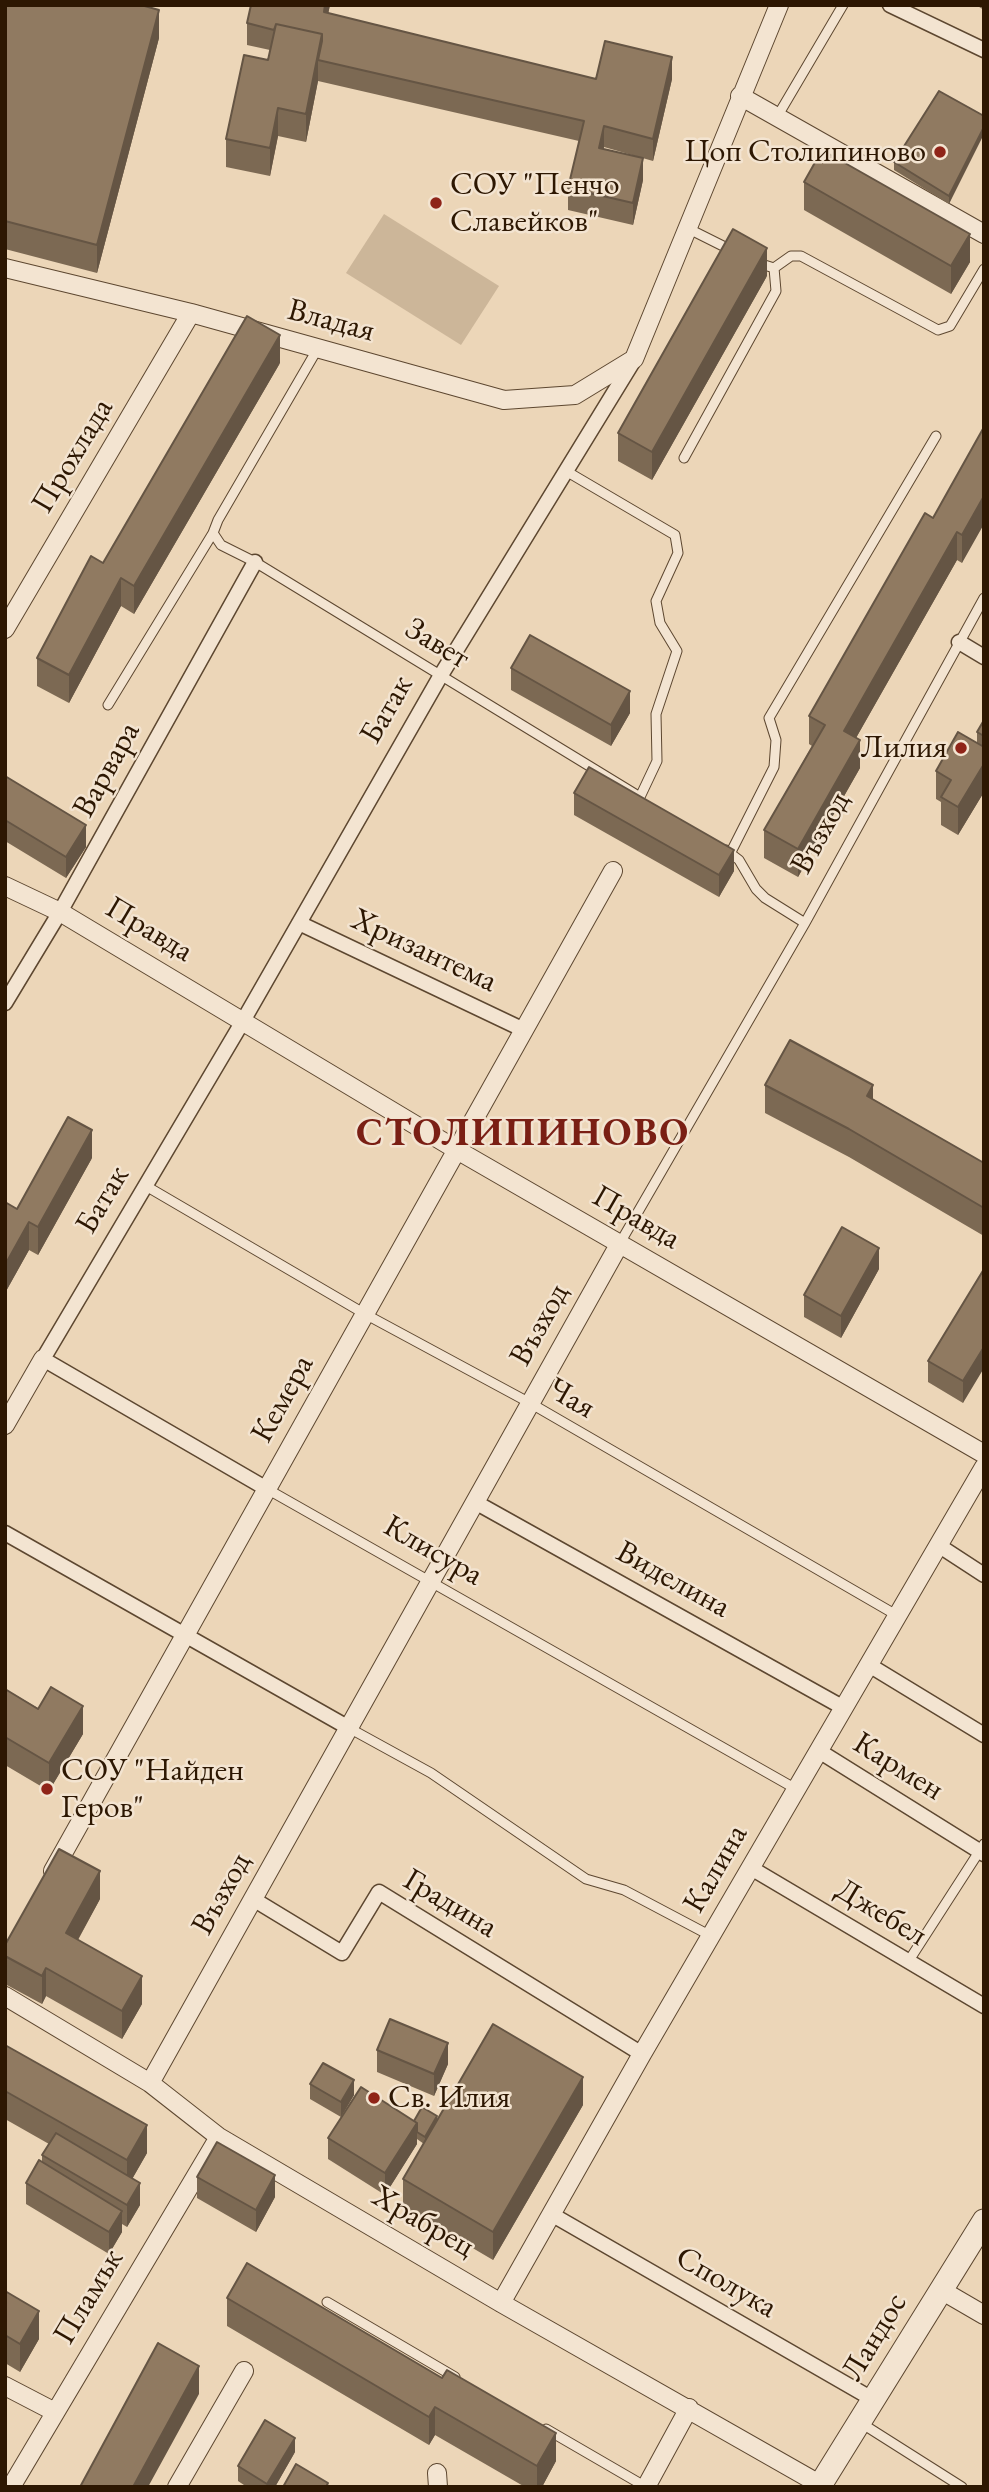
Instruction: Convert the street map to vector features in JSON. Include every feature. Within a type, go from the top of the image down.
[{"type":"street","name":"Батак","points":[[5,1425],[243,1021],[441,675],[634,359],[779,5]]},
{"type":"street","points":[[890,5],[984,50]]},
{"type":"street","points":[[740,96],[984,234]]},
{"type":"street","name":"Владая","points":[[5,268],[191,313],[504,400],[575,395],[634,359]]},
{"type":"street","name":"Прохлада","points":[[5,629],[191,313]]},
{"type":"street","name":"Варвара","points":[[5,1003],[60,912],[255,562]]},
{"type":"street","points":[[959,642],[984,657]]},
{"type":"street","name":"Кемера","points":[[45,1885],[613,871]]},
{"type":"street","name":"Правда","points":[[5,886],[60,912],[457,1150],[984,1454]]},
{"type":"street","name":"Хризантема","points":[[299,923],[524,1030]]},
{"type":"street","name":"Възход","points":[[150,2083],[620,1243]]},
{"type":"street","name":"Клисура","points":[[43,1359],[267,1489]]},
{"type":"street","name":"Калина","points":[[501,2302],[642,2054],[984,1467]]},
{"type":"street","name":"Виделина","points":[[475,1502],[844,1708]]},
{"type":"street","points":[[5,1533],[349,1728]]},
{"type":"street","points":[[938,1545],[984,1575]]},
{"type":"street","points":[[869,1665],[984,1734]]},
{"type":"street","name":"Кармен","points":[[819,1751],[982,1850]]},
{"type":"street","name":"Джебел","points":[[751,1868],[984,2006]]},
{"type":"street","name":"Градина","points":[[253,1899],[342,1953],[379,1892],[642,2054]]},
{"type":"street","name":"Храбрец","points":[[5,1996],[150,2083],[219,2137],[820,2486]]},
{"type":"street","name":"Пламък","points":[[11,2487],[219,2137]]},
{"type":"street","name":"Сполука","points":[[551,2214],[874,2400]]},
{"type":"street","name":"Ландос","points":[[820,2486],[984,2221]]},
{"type":"street","points":[[941,2290],[984,2315]]},
{"type":"street","points":[[177,2487],[244,2371]]},
{"type":"street","points":[[5,2386],[55,2412]]},
{"type":"street","points":[[646,2487],[689,2408]]},
{"type":"lane","points":[[777,117],[843,5]]},
{"type":"lane","points":[[687,228],[743,256]]},
{"type":"lane","points":[[774,268],[792,256],[801,256],[938,330],[950,326],[984,268]]},
{"type":"lane","points":[[754,261],[774,268]]},
{"type":"lane","points":[[684,458],[776,291],[774,268]]},
{"type":"lane","points":[[108,705],[213,533],[318,348]]},
{"type":"lane","points":[[731,852],[774,767],[776,740],[769,718],[936,436]]},
{"type":"lane","points":[[566,471],[675,535],[678,554],[656,601],[660,624],[677,651],[656,714],[657,761],[640,797]]},
{"type":"lane","name":"Завет","points":[[213,533],[221,545],[255,562],[652,804]]},
{"type":"lane","name":"Възход","points":[[620,1243],[805,923],[984,598]]},
{"type":"lane","points":[[720,845],[740,860],[756,889],[765,898],[805,923]]},
{"type":"lane","name":"Чая","points":[[146,1186],[365,1314],[530,1404],[898,1616]]},
{"type":"lane","name":"Клисура","points":[[267,1489],[796,1789]]},
{"type":"lane","points":[[349,1728],[431,1773],[586,1879],[624,1890],[711,1936]]},
{"type":"lane","points":[[908,1962],[982,1850]]},
{"type":"lane","points":[[327,2302],[469,2384]]},
{"type":"lane","points":[[859,2422],[962,2487]]},
{"type":"lane","points":[[540,2425],[646,2487]]},
{"type":"shaded area","points":[[384,214],[499,286],[461,345],[346,273]]},
{"type":"building","points":[[5,5],[141,5],[159,10],[97,245],[5,221]]},
{"type":"building","points":[[251,5],[325,5],[324,12],[596,79],[605,41],[672,57],[653,139],[604,126],[599,148],[643,158],[633,203],[568,188],[584,121],[318,60],[322,34],[276,24],[274,30],[247,23]]},
{"type":"building","points":[[276,24],[322,34],[306,114],[278,108],[270,148],[226,139],[244,55],[268,60]]},
{"type":"building","name":"Цоп Столипиново","points":[[939,91],[984,116],[984,127],[949,196],[894,162]]},
{"type":"building","points":[[822,150],[970,234],[951,266],[804,182]]},
{"type":"building","points":[[733,229],[767,248],[652,452],[618,433]]},
{"type":"building","points":[[247,316],[280,335],[134,586],[121,578],[69,675],[37,658],[91,556],[103,563]]},
{"type":"building","points":[[984,427],[984,496],[962,535],[957,532],[844,731],[860,740],[798,849],[764,830],[825,725],[809,716],[925,513],[933,518]]},
{"type":"building","points":[[530,635],[630,691],[611,725],[511,668]]},
{"type":"building","points":[[984,720],[984,736],[977,732]]},
{"type":"building","points":[[958,732],[984,747],[984,764],[958,807],[941,797],[951,780],[936,771]]},
{"type":"building","points":[[589,767],[734,850],[719,875],[574,793]]},
{"type":"building","points":[[5,776],[86,825],[66,857],[5,820]]},
{"type":"building","points":[[790,1040],[873,1085],[867,1096],[984,1163],[984,1208],[849,1129],[765,1085]]},
{"type":"building","points":[[68,1117],[92,1130],[38,1227],[29,1222],[5,1265],[5,1202],[17,1209]]},
{"type":"building","points":[[842,1227],[879,1248],[841,1316],[804,1295]]},
{"type":"building","points":[[984,1269],[984,1347],[963,1381],[928,1361]]},
{"type":"building","points":[[51,1687],[83,1706],[49,1763],[5,1737],[5,1689],[38,1709]]},
{"type":"building","points":[[59,1849],[100,1871],[66,1933],[142,1976],[122,2011],[46,1968],[42,1976],[5,1956],[5,1945]]},
{"type":"building","points":[[390,2019],[448,2043],[434,2074],[377,2050]]},
{"type":"building","points":[[493,2024],[583,2077],[493,2232],[403,2179]]},
{"type":"building","points":[[5,2045],[147,2125],[127,2160],[5,2091]]},
{"type":"building","points":[[323,2063],[354,2080],[341,2102],[310,2084]]},
{"type":"building","points":[[361,2087],[417,2123],[385,2173],[328,2138]]},
{"type":"building","points":[[422,2107],[437,2116],[425,2137],[417,2132],[417,2123],[414,2121]]},
{"type":"building","points":[[56,2133],[140,2183],[127,2205],[42,2155]]},
{"type":"building","points":[[217,2142],[275,2175],[256,2210],[197,2177]]},
{"type":"building","points":[[39,2160],[122,2211],[109,2232],[26,2183]]},
{"type":"building","points":[[247,2263],[442,2378],[447,2370],[556,2433],[537,2466],[435,2407],[429,2417],[227,2298]]},
{"type":"building","points":[[5,2291],[39,2311],[20,2344],[5,2335]]},
{"type":"building","points":[[158,2343],[199,2366],[133,2487],[80,2487]]},
{"type":"building","points":[[265,2420],[295,2438],[267,2484],[238,2466]]},
{"type":"building","points":[[296,2464],[328,2483],[326,2487],[283,2487]]},
{"type":"place","name":"Цоп Столипиново","points":[[940,152]]},
{"type":"place","name":"СОУ \"Пенчо Славейков\"","points":[[436,203]]},
{"type":"place","name":"Лилия","points":[[961,748]]},
{"type":"place","name":"СОУ \"Найден Геров\"","points":[[47,1789]]},
{"type":"place","name":"Св. Илия","points":[[374,2098]]},
{"type":"district","name":"СТОЛИПИНОВО","points":[[523,1135]]}]
